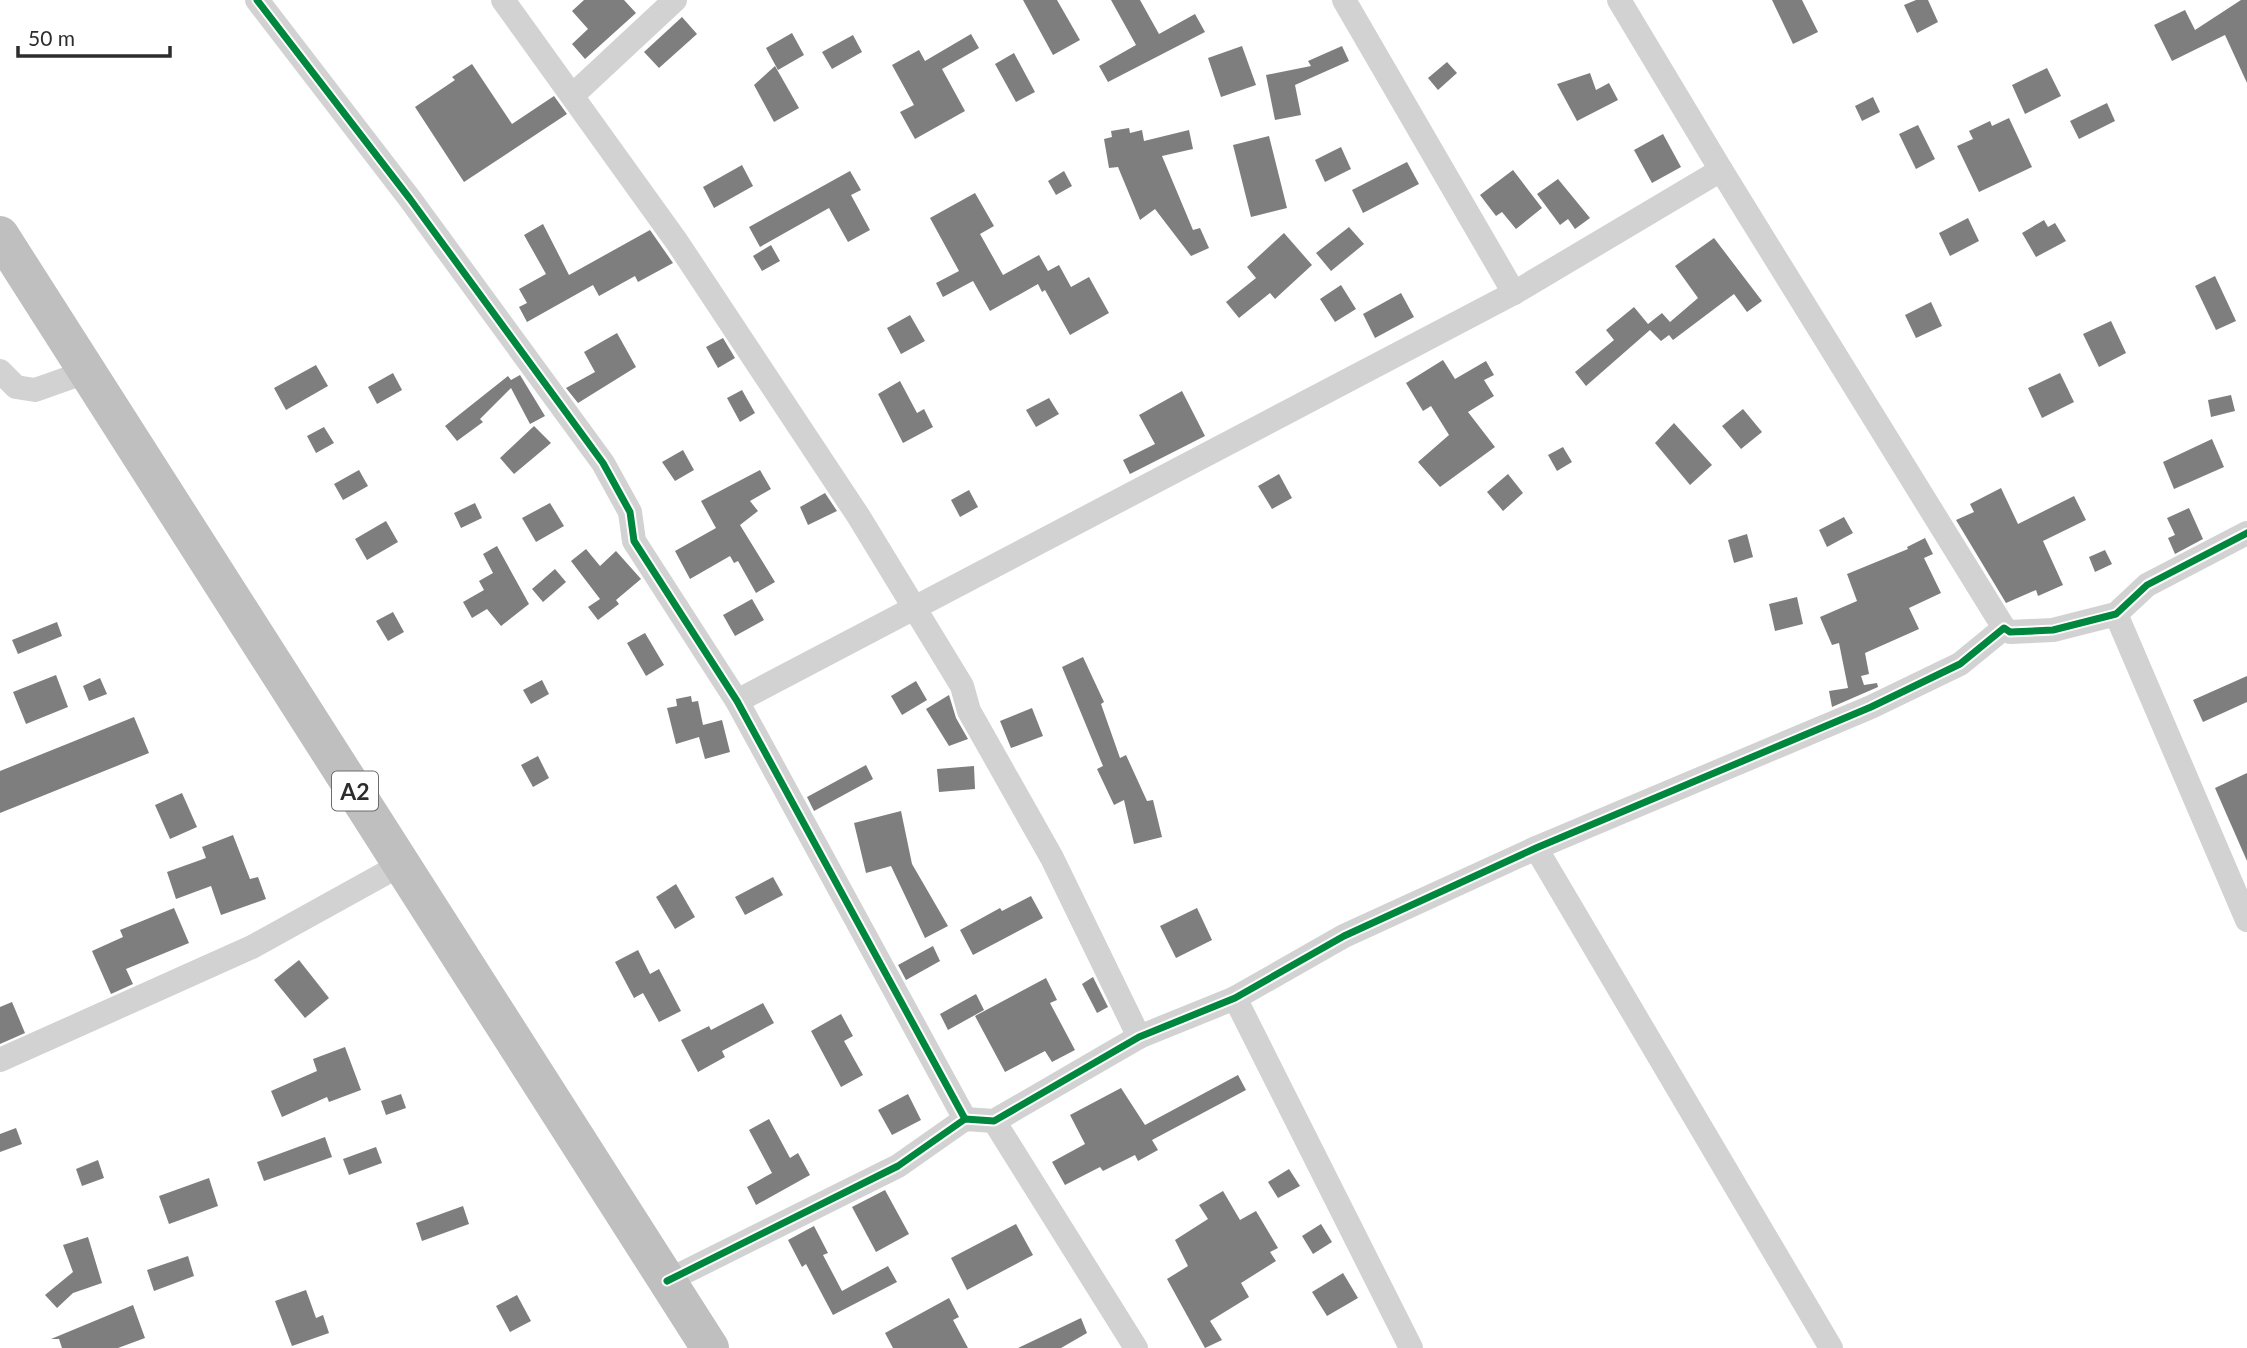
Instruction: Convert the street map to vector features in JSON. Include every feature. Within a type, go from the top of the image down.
[{"type":"highway","name":"A2","points":[[0,235],[710,1348]]},
{"type":"street","points":[[257,0],[410,199],[603,463],[630,512],[634,541],[737,701],[965,1119]]},
{"type":"street","points":[[503,0],[677,242],[859,517],[962,686],[969,710],[1052,858],[1139,1037]]},
{"type":"street","points":[[573,95],[675,0]]},
{"type":"street","points":[[1345,0],[1514,293]]},
{"type":"street","points":[[1619,0],[2004,628],[2010,632],[2053,630],[2116,614],[2147,585],[2247,533]]},
{"type":"street","points":[[737,701],[1514,293],[1721,170]]},
{"type":"street","points":[[0,371],[16,387],[35,390],[86,372]]},
{"type":"street","points":[[2116,614],[2247,920]]},
{"type":"street","points":[[667,1281],[898,1166],[965,1119],[994,1121],[1139,1037],[1235,998],[1344,936],[1536,848],[1871,708],[1960,664],[2004,628]]},
{"type":"street","points":[[1536,848],[1831,1348]]},
{"type":"street","points":[[0,1060],[252,947],[402,864]]},
{"type":"street","points":[[1235,998],[1411,1348]]},
{"type":"street","points":[[994,1121],[1136,1348]]},
{"type":"building","points":[[584,0],[624,0],[636,13],[585,59],[572,44],[588,29],[572,11]]},
{"type":"building","points":[[1023,0],[1057,0],[1080,40],[1053,55]]},
{"type":"building","points":[[1111,0],[1140,0],[1159,34],[1195,14],[1205,32],[1108,82],[1099,66],[1136,45]]},
{"type":"building","points":[[1772,0],[1802,0],[1818,32],[1793,44]]},
{"type":"building","points":[[1916,0],[1928,0],[1938,22],[1917,33],[1904,5]]},
{"type":"building","points":[[2241,0],[2247,0],[2247,83],[2225,35],[2172,61],[2154,25],[2185,10],[2195,30]]},
{"type":"building","points":[[682,17],[697,34],[659,68],[644,52]]},
{"type":"building","points":[[792,33],[804,55],[778,70],[766,48]]},
{"type":"building","points":[[971,34],[979,48],[942,69],[965,111],[915,139],[900,112],[914,105],[892,65],[919,50],[925,61]]},
{"type":"building","points":[[853,35],[862,52],[832,69],[822,52]]},
{"type":"building","points":[[1242,46],[1256,85],[1221,97],[1208,58]]},
{"type":"building","points":[[1342,46],[1349,61],[1295,85],[1301,115],[1275,120],[1266,75],[1311,66],[1308,61]]},
{"type":"building","points":[[1014,53],[1035,92],[1016,102],[995,64]]},
{"type":"building","points":[[1447,62],[1457,73],[1438,90],[1428,78]]},
{"type":"building","points":[[472,64],[512,124],[554,96],[567,114],[464,182],[415,107],[455,80],[452,77]]},
{"type":"building","points":[[775,66],[799,108],[774,122],[754,85]]},
{"type":"building","points":[[2047,68],[2061,96],[2025,114],[2012,85]]},
{"type":"building","points":[[1590,73],[1596,90],[1609,83],[1618,100],[1577,121],[1557,84]]},
{"type":"building","points":[[1873,97],[1880,112],[1862,121],[1855,106]]},
{"type":"building","points":[[2107,103],[2115,121],[2079,139],[2070,121]]},
{"type":"building","points":[[2009,118],[2032,167],[1979,192],[1957,146],[1973,139],[1969,131],[1990,121],[1992,126]]},
{"type":"building","points":[[1918,125],[1935,159],[1916,169],[1899,134]]},
{"type":"building","points":[[1129,128],[1130,133],[1142,130],[1144,141],[1189,130],[1193,149],[1162,156],[1193,230],[1200,228],[1209,248],[1191,256],[1155,209],[1140,220],[1118,167],[1109,168],[1104,139],[1112,137],[1111,131]]},
{"type":"building","points":[[1663,134],[1681,167],[1652,183],[1634,150]]},
{"type":"building","points":[[1269,136],[1287,208],[1251,217],[1233,145]]},
{"type":"building","points":[[1341,147],[1351,169],[1325,182],[1315,160]]},
{"type":"building","points":[[1407,162],[1419,184],[1363,213],[1352,190]]},
{"type":"building","points":[[742,165],[753,186],[714,208],[703,187]]},
{"type":"building","points":[[1513,170],[1542,208],[1516,229],[1502,212],[1496,216],[1480,195]]},
{"type":"building","points":[[850,171],[861,190],[851,195],[870,230],[848,242],[829,208],[760,247],[749,227]]},
{"type":"building","points":[[1064,171],[1072,186],[1056,195],[1048,181]]},
{"type":"building","points":[[1558,179],[1590,218],[1575,229],[1568,219],[1560,225],[1537,194]]},
{"type":"building","points":[[975,193],[994,226],[980,234],[1003,275],[1039,255],[1048,271],[1059,265],[1071,287],[1089,277],[1109,313],[1070,335],[1045,290],[1042,292],[1038,284],[990,311],[973,281],[943,297],[936,283],[959,271],[930,218]]},
{"type":"building","points":[[1968,218],[1979,241],[1950,256],[1939,233]]},
{"type":"building","points":[[2044,220],[2048,227],[2055,223],[2066,241],[2036,257],[2022,233]]},
{"type":"building","points":[[543,224],[569,275],[650,230],[673,263],[638,282],[635,276],[599,296],[593,285],[527,322],[519,307],[527,303],[519,289],[546,274],[524,235]]},
{"type":"building","points":[[1349,227],[1364,244],[1331,271],[1316,253]]},
{"type":"building","points":[[1284,233],[1312,265],[1275,299],[1270,293],[1239,318],[1226,302],[1256,278],[1247,267]]},
{"type":"building","points":[[1714,238],[1762,301],[1747,312],[1734,294],[1673,340],[1669,335],[1661,341],[1650,330],[1586,386],[1575,372],[1614,340],[1606,330],[1634,307],[1648,324],[1662,313],[1670,322],[1698,298],[1675,266]]},
{"type":"building","points":[[771,245],[780,261],[762,271],[753,256]]},
{"type":"building","points":[[2215,276],[2236,321],[2216,330],[2195,286]]},
{"type":"building","points":[[1341,285],[1356,309],[1335,322],[1320,299]]},
{"type":"building","points":[[1401,293],[1414,317],[1375,338],[1363,314]]},
{"type":"building","points":[[1931,302],[1942,326],[1916,338],[1905,315]]},
{"type":"building","points":[[910,315],[925,341],[901,354],[887,328]]},
{"type":"building","points":[[2111,321],[2126,353],[2099,367],[2083,334]]},
{"type":"building","points":[[617,333],[636,367],[578,403],[566,388],[595,372],[584,352]]},
{"type":"building","points":[[723,338],[735,358],[718,368],[706,347]]},
{"type":"building","points":[[1443,360],[1455,379],[1486,361],[1494,375],[1484,380],[1494,396],[1468,412],[1495,447],[1440,487],[1418,462],[1449,435],[1431,406],[1423,411],[1406,383]]},
{"type":"building","points":[[316,365],[328,386],[286,410],[274,388]]},
{"type":"building","points":[[393,373],[402,390],[377,404],[368,387]]},
{"type":"building","points":[[2060,373],[2074,402],[2042,418],[2028,388]]},
{"type":"building","points":[[520,375],[545,416],[530,424],[511,388],[480,419],[483,422],[457,441],[445,426],[508,376],[511,380]]},
{"type":"building","points":[[900,381],[917,413],[924,409],[933,427],[903,443],[878,394]]},
{"type":"building","points":[[742,390],[755,413],[740,422],[727,398]]},
{"type":"building","points":[[1182,391],[1205,436],[1130,474],[1123,460],[1155,444],[1139,415]]},
{"type":"building","points":[[2231,395],[2235,411],[2211,417],[2208,400]]},
{"type":"building","points":[[1049,398],[1059,414],[1036,427],[1026,410]]},
{"type":"building","points":[[1743,409],[1762,432],[1741,449],[1722,426]]},
{"type":"building","points":[[1674,423],[1712,465],[1690,485],[1655,443]]},
{"type":"building","points":[[534,426],[551,443],[514,474],[500,458]]},
{"type":"building","points":[[324,427],[334,443],[316,453],[307,436]]},
{"type":"building","points":[[2212,439],[2224,467],[2174,489],[2163,462]]},
{"type":"building","points":[[1563,447],[1572,462],[1557,471],[1548,455]]},
{"type":"building","points":[[683,450],[694,470],[675,481],[662,462]]},
{"type":"building","points":[[359,470],[368,486],[343,500],[334,484]]},
{"type":"building","points":[[760,470],[771,489],[750,501],[758,511],[740,525],[775,582],[756,593],[738,561],[734,563],[730,556],[690,579],[675,551],[716,528],[701,501]]},
{"type":"building","points":[[1279,474],[1292,498],[1272,509],[1258,486]]},
{"type":"building","points":[[1508,474],[1523,493],[1503,511],[1487,492]]},
{"type":"building","points":[[2001,488],[2018,524],[2074,496],[2086,520],[2043,541],[2063,585],[2038,596],[2036,590],[2006,603],[1956,520],[1974,512],[1970,504]]},
{"type":"building","points":[[969,490],[978,507],[960,517],[951,500]]},
{"type":"building","points":[[825,493],[837,511],[808,525],[800,507]]},
{"type":"building","points":[[475,503],[482,518],[461,528],[454,513]]},
{"type":"building","points":[[550,503],[564,526],[536,542],[522,518]]},
{"type":"building","points":[[2189,508],[2203,539],[2175,554],[2168,538],[2175,535],[2167,518]]},
{"type":"building","points":[[1844,517],[1853,533],[1827,547],[1819,530]]},
{"type":"building","points":[[386,521],[398,542],[367,560],[355,539]]},
{"type":"building","points":[[1747,534],[1753,557],[1734,563],[1728,540]]},
{"type":"building","points":[[1925,538],[1933,554],[1924,558],[1941,593],[1909,608],[1919,629],[1865,653],[1869,674],[1861,676],[1864,685],[1877,683],[1878,687],[1832,707],[1829,691],[1848,688],[1839,643],[1832,645],[1820,617],[1857,601],[1847,574],[1908,549],[1907,547]]},
{"type":"building","points":[[497,546],[529,604],[501,626],[487,609],[472,618],[463,602],[484,590],[479,581],[493,573],[483,554]]},
{"type":"building","points":[[586,549],[600,566],[616,551],[641,579],[616,600],[619,604],[598,620],[588,607],[600,599],[571,561]]},
{"type":"building","points":[[2105,550],[2112,564],[2095,572],[2089,557]]},
{"type":"building","points":[[555,569],[566,582],[543,602],[532,589]]},
{"type":"building","points":[[1797,597],[1803,624],[1775,631],[1769,604]]},
{"type":"building","points":[[752,599],[764,620],[735,636],[723,615]]},
{"type":"building","points":[[393,612],[404,632],[388,641],[376,621]]},
{"type":"building","points":[[57,622],[62,636],[18,654],[12,640]]},
{"type":"building","points":[[645,633],[664,665],[646,676],[627,643]]},
{"type":"building","points":[[1083,657],[1104,702],[1101,704],[1120,758],[1126,755],[1147,801],[1153,800],[1162,837],[1134,844],[1124,800],[1114,805],[1097,769],[1103,766],[1062,667]]},
{"type":"building","points":[[56,675],[68,707],[26,724],[13,692]]},
{"type":"building","points":[[2247,676],[2247,702],[2203,722],[2193,700]]},
{"type":"building","points":[[100,678],[107,694],[89,701],[83,686]]},
{"type":"building","points":[[542,680],[549,694],[531,704],[523,690]]},
{"type":"building","points":[[916,681],[927,700],[902,715],[891,696]]},
{"type":"building","points":[[949,695],[956,718],[968,739],[949,746],[926,709]]},
{"type":"building","points":[[691,696],[692,702],[698,701],[703,725],[722,720],[730,752],[705,759],[699,737],[676,744],[667,708],[677,706],[676,699]]},
{"type":"building","points":[[1032,708],[1043,736],[1011,748],[1000,721]]},
{"type":"building","points":[[134,717],[149,753],[0,813],[0,771]]},
{"type":"building","points":[[538,756],[549,778],[533,787],[521,765]]},
{"type":"building","points":[[866,765],[873,779],[814,811],[807,797]]},
{"type":"building","points":[[974,766],[975,789],[939,792],[937,769]]},
{"type":"building","points":[[2247,773],[2247,861],[2215,788]]},
{"type":"building","points":[[182,793],[197,827],[170,839],[155,805]]},
{"type":"building","points":[[901,811],[912,864],[948,926],[925,938],[891,866],[866,873],[854,823]]},
{"type":"building","points":[[233,835],[250,879],[258,877],[266,899],[221,915],[211,886],[176,899],[167,872],[206,858],[202,847]]},
{"type":"building","points":[[773,877],[783,895],[745,915],[735,897]]},
{"type":"building","points":[[676,884],[695,917],[675,929],[656,897]]},
{"type":"building","points":[[1031,896],[1043,918],[973,955],[960,930],[1000,908],[1002,911]]},
{"type":"building","points":[[174,908],[189,943],[126,969],[133,984],[111,994],[92,951],[123,937],[120,930]]},
{"type":"building","points":[[1197,908],[1212,940],[1176,958],[1160,926]]},
{"type":"building","points":[[933,946],[940,961],[906,980],[898,965]]},
{"type":"building","points":[[638,950],[650,974],[659,969],[681,1011],[659,1022],[643,993],[634,998],[615,962]]},
{"type":"building","points":[[299,960],[329,998],[305,1018],[274,980]]},
{"type":"building","points":[[1093,977],[1108,1007],[1097,1013],[1082,984]]},
{"type":"building","points":[[1046,978],[1057,1000],[1050,1003],[1075,1050],[1052,1062],[1045,1051],[1005,1072],[975,1016]]},
{"type":"building","points":[[976,994],[984,1010],[948,1030],[940,1014]]},
{"type":"building","points":[[12,1002],[25,1033],[0,1044],[0,1007]]},
{"type":"building","points":[[763,1003],[774,1023],[722,1051],[725,1057],[698,1072],[681,1040],[709,1026],[711,1030]]},
{"type":"building","points":[[841,1014],[853,1036],[844,1041],[863,1075],[841,1087],[811,1031]]},
{"type":"building","points":[[345,1047],[361,1090],[329,1102],[327,1097],[282,1117],[271,1091],[317,1071],[313,1059]]},
{"type":"building","points":[[1238,1075],[1246,1090],[1152,1140],[1158,1150],[1138,1161],[1135,1155],[1103,1171],[1100,1167],[1065,1185],[1052,1162],[1085,1144],[1070,1115],[1121,1088],[1145,1125]]},
{"type":"building","points":[[401,1094],[406,1108],[386,1115],[381,1101]]},
{"type":"building","points":[[908,1094],[921,1120],[892,1135],[878,1110]]},
{"type":"building","points":[[769,1119],[790,1158],[798,1153],[810,1175],[756,1205],[747,1187],[772,1173],[749,1130]]},
{"type":"building","points":[[16,1128],[22,1144],[0,1152],[0,1134]]},
{"type":"building","points":[[325,1137],[332,1157],[264,1181],[257,1162]]},
{"type":"building","points":[[376,1147],[382,1163],[349,1175],[343,1159]]},
{"type":"building","points":[[98,1160],[104,1178],[82,1186],[76,1169]]},
{"type":"building","points":[[1289,1169],[1300,1186],[1278,1198],[1268,1182]]},
{"type":"building","points":[[209,1178],[218,1206],[169,1224],[159,1196]]},
{"type":"building","points":[[885,1190],[909,1234],[876,1252],[852,1207]]},
{"type":"building","points":[[1223,1191],[1240,1220],[1256,1211],[1278,1248],[1270,1252],[1276,1261],[1241,1283],[1249,1297],[1210,1321],[1222,1340],[1205,1348],[1167,1279],[1188,1266],[1175,1240],[1208,1219],[1199,1205]]},
{"type":"building","points":[[463,1206],[469,1224],[422,1241],[416,1223]]},
{"type":"building","points":[[1016,1224],[1033,1255],[967,1290],[951,1258]]},
{"type":"building","points":[[1321,1224],[1332,1242],[1313,1254],[1302,1236]]},
{"type":"building","points":[[814,1226],[828,1253],[823,1255],[842,1291],[888,1266],[897,1282],[833,1315],[806,1264],[802,1267],[788,1240]]},
{"type":"building","points":[[88,1237],[102,1283],[73,1293],[57,1308],[45,1295],[73,1272],[63,1245]]},
{"type":"building","points":[[188,1256],[194,1276],[154,1291],[147,1270]]},
{"type":"building","points":[[1343,1273],[1358,1298],[1327,1316],[1312,1292]]},
{"type":"building","points":[[306,1290],[316,1318],[323,1315],[329,1333],[292,1346],[275,1301]]},
{"type":"building","points":[[517,1295],[531,1321],[510,1332],[496,1306]]},
{"type":"building","points":[[949,1298],[959,1317],[953,1320],[968,1348],[893,1348],[885,1333]]},
{"type":"building","points":[[133,1305],[145,1338],[118,1348],[62,1348],[59,1339],[51,1339]]},
{"type":"building","points":[[1081,1318],[1087,1333],[1061,1348],[1018,1348]]},
{"type":"cycle path","points":[[257,0],[410,199],[603,463],[630,512],[634,541],[737,701],[965,1119]]},
{"type":"cycle path","points":[[667,1281],[898,1166],[965,1119],[994,1121],[1139,1037],[1235,998],[1344,936],[1536,848],[1871,707],[1960,664],[2004,628],[2010,632],[2053,630],[2116,614],[2147,585],[2247,533]]}]
